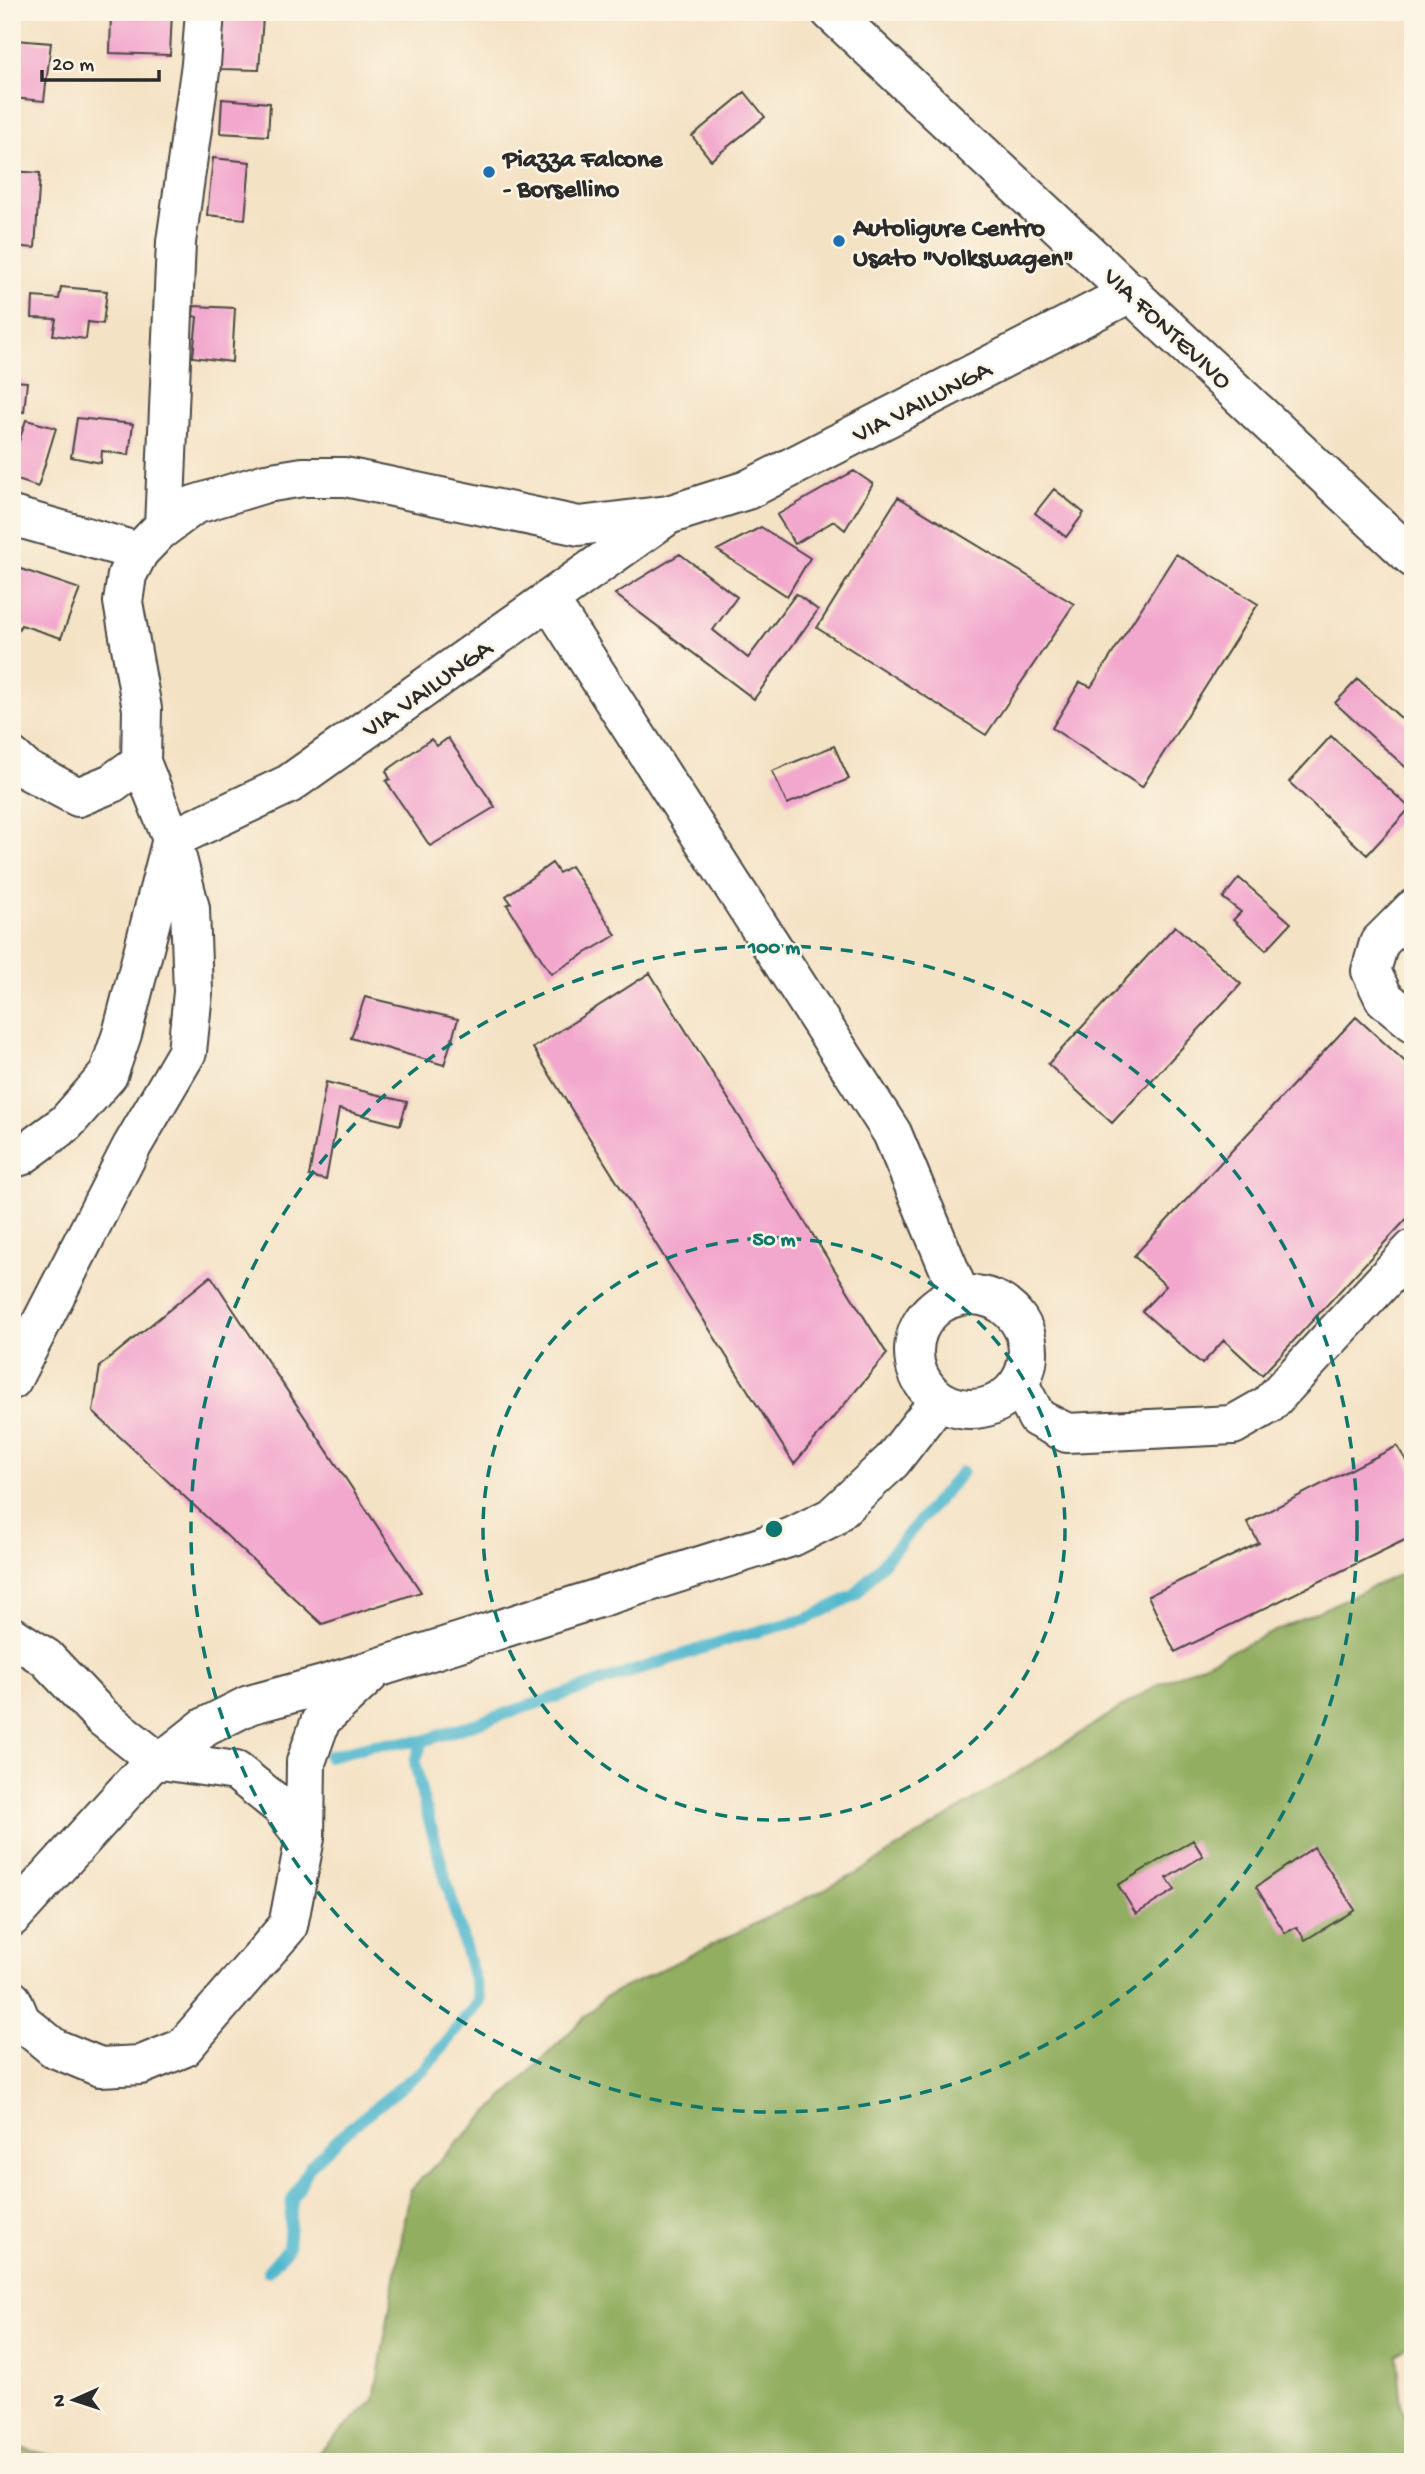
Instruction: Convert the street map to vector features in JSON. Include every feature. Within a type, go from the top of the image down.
[{"type":"street","points":[[12,1380],[132,1146],[187,1052],[193,992],[190,908],[172,839],[141,762],[142,709],[123,603],[127,575],[152,540],[176,242],[201,64],[205,12]]},
{"type":"street","name":"VIA FONTEVIVO","points":[[831,12],[1413,558]]},
{"type":"street","name":"VIA VAILUNGA","points":[[152,540],[194,505],[266,483],[303,477],[345,477],[579,526],[668,515],[747,490],[1132,292]]},
{"type":"street","name":"VIA VAILUNGA","points":[[172,839],[289,784],[668,515]]},
{"type":"street","points":[[12,516],[152,540]]},
{"type":"street","points":[[549,600],[892,1133],[960,1295]]},
{"type":"street","points":[[12,757],[25,769],[78,797],[112,783],[141,762]]},
{"type":"street","points":[[12,1158],[21,1156],[66,1123],[108,1075],[122,1034],[172,839]]},
{"type":"street","points":[[1413,909],[1378,943],[1371,971],[1384,998],[1413,1023]]},
{"type":"street","points":[[1019,1384],[1037,1418],[1067,1433],[1233,1425],[1268,1405],[1413,1249]]},
{"type":"street","points":[[960,1295],[986,1296],[1003,1304],[1020,1321],[1027,1341],[1027,1364],[1019,1384],[1001,1401],[983,1408],[958,1408],[939,1400],[925,1386],[914,1363],[914,1339],[922,1320],[939,1303],[960,1295]]},
{"type":"street","points":[[12,1917],[158,1760],[205,1727],[249,1705],[793,1537],[832,1517],[892,1461],[939,1400]]},
{"type":"street","points":[[12,1636],[46,1658],[102,1717],[158,1760],[236,1771],[281,1807],[305,1838]]},
{"type":"street","points":[[12,2000],[21,2021],[54,2048],[100,2067],[141,2065],[183,2049],[288,1926],[305,1838],[306,1762],[321,1720],[375,1668]]},
{"type":"green space","points":[[1413,1568],[1413,2343],[1397,2354],[1402,2406],[1413,2437],[1413,2462],[308,2462],[374,2400],[410,2190],[605,1997],[856,1874],[1157,1685]]},
{"type":"green space","points":[[12,2446],[79,2462],[12,2462]]},
{"type":"building","points":[[111,12],[172,12],[170,55],[110,53]]},
{"type":"building","points":[[224,14],[263,17],[259,70],[220,69]]},
{"type":"building","points":[[15,40],[51,43],[44,101],[12,98]]},
{"type":"building","points":[[745,92],[765,117],[711,160],[692,136]]},
{"type":"building","points":[[222,99],[270,103],[268,136],[220,133]]},
{"type":"building","points":[[213,158],[250,162],[245,219],[207,215]]},
{"type":"building","points":[[12,171],[40,173],[35,248],[12,246]]},
{"type":"building","points":[[61,287],[107,291],[103,324],[88,322],[86,339],[53,335],[56,319],[32,318],[33,297],[59,299]]},
{"type":"building","points":[[194,306],[235,308],[232,362],[193,357],[197,317],[193,316]]},
{"type":"building","points":[[12,381],[27,382],[24,412],[12,410]]},
{"type":"building","points":[[77,418],[133,424],[129,455],[102,451],[101,463],[71,457]]},
{"type":"building","points":[[26,420],[56,428],[38,487],[12,478],[12,462]]},
{"type":"building","points":[[854,471],[873,484],[845,530],[834,521],[795,544],[777,515]]},
{"type":"building","points":[[1054,489],[1084,513],[1066,537],[1035,513]]},
{"type":"building","points":[[898,497],[1074,604],[986,735],[817,628]]},
{"type":"building","points":[[761,527],[810,558],[787,596],[717,550]]},
{"type":"building","points":[[680,554],[737,597],[713,630],[748,658],[796,594],[818,610],[754,699],[615,594]]},
{"type":"building","points":[[1176,554],[1258,604],[1142,787],[1052,728],[1080,682],[1091,687]]},
{"type":"building","points":[[12,566],[80,589],[61,638],[21,625],[12,641]]},
{"type":"building","points":[[1358,679],[1413,729],[1413,774],[1335,703]]},
{"type":"building","points":[[1331,736],[1410,808],[1367,855],[1289,782]]},
{"type":"building","points":[[448,738],[495,807],[430,846],[386,781],[390,779],[386,771],[431,739],[437,746]]},
{"type":"building","points":[[834,746],[849,779],[787,804],[772,771]]},
{"type":"building","points":[[552,863],[559,873],[571,866],[616,935],[551,974],[507,905],[511,903],[506,896]]},
{"type":"building","points":[[1239,878],[1291,923],[1266,950],[1233,920],[1241,912],[1223,898]]},
{"type":"building","points":[[1175,926],[1241,984],[1112,1123],[1048,1064]]},
{"type":"building","points":[[650,973],[887,1354],[794,1464],[533,1048]]},
{"type":"building","points":[[365,997],[458,1019],[444,1065],[351,1038]]},
{"type":"building","points":[[1356,1017],[1413,1069],[1413,1212],[1262,1375],[1224,1340],[1202,1364],[1142,1311],[1166,1286],[1134,1256]]},
{"type":"building","points":[[326,1082],[407,1102],[400,1125],[339,1109],[326,1180],[309,1176]]},
{"type":"building","points":[[211,1276],[421,1592],[322,1624],[93,1412],[100,1366]]},
{"type":"building","points":[[1397,1446],[1413,1471],[1413,1536],[1175,1652],[1148,1596],[1259,1543],[1247,1522]]},
{"type":"building","points":[[1193,1840],[1203,1856],[1167,1878],[1175,1890],[1136,1914],[1118,1885]]},
{"type":"building","points":[[1314,1847],[1355,1910],[1305,1940],[1297,1927],[1285,1933],[1256,1887]]},
{"type":"waterway","points":[[329,1756],[373,1745],[423,1741],[733,1638],[807,1619],[855,1595],[962,1472]]},
{"type":"waterway","points":[[268,2271],[288,2248],[292,2200],[310,2166],[349,2129],[425,2068],[480,2000],[422,1795],[415,1761],[423,1741]]},
{"type":"place","name":"Piazza Falcone - Borsellino","points":[[489,172]]},
{"type":"place","name":"Autoligure Centro Usato \"Volkswagen\"","points":[[839,241]]}]
